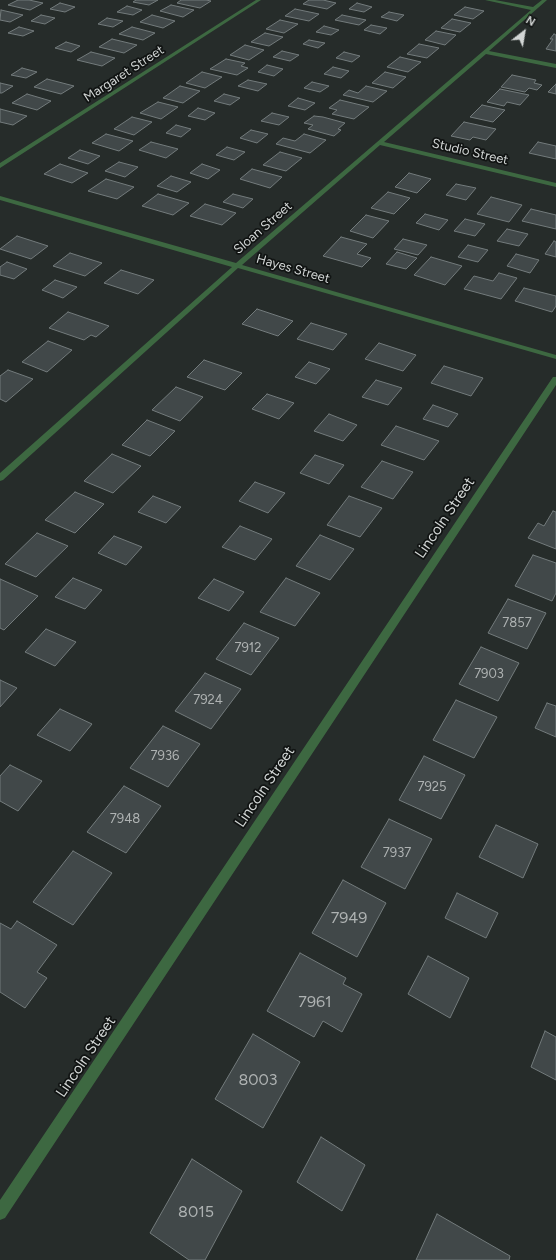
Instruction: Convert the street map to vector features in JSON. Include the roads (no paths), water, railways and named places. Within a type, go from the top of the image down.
[{"type":"street","name":"Margaret Street","points":[[0,166],[259,0]]},
{"type":"street","points":[[488,0],[534,9]]},
{"type":"street","name":"Sloan Street","points":[[0,478],[238,265],[544,0]]},
{"type":"street","points":[[485,52],[556,66]]},
{"type":"street","name":"Studio Street","points":[[379,143],[556,185]]},
{"type":"street","name":"Hayes Street","points":[[0,198],[556,357]]},
{"type":"street","name":"Lincoln Street","points":[[0,1213],[556,379]]}]
